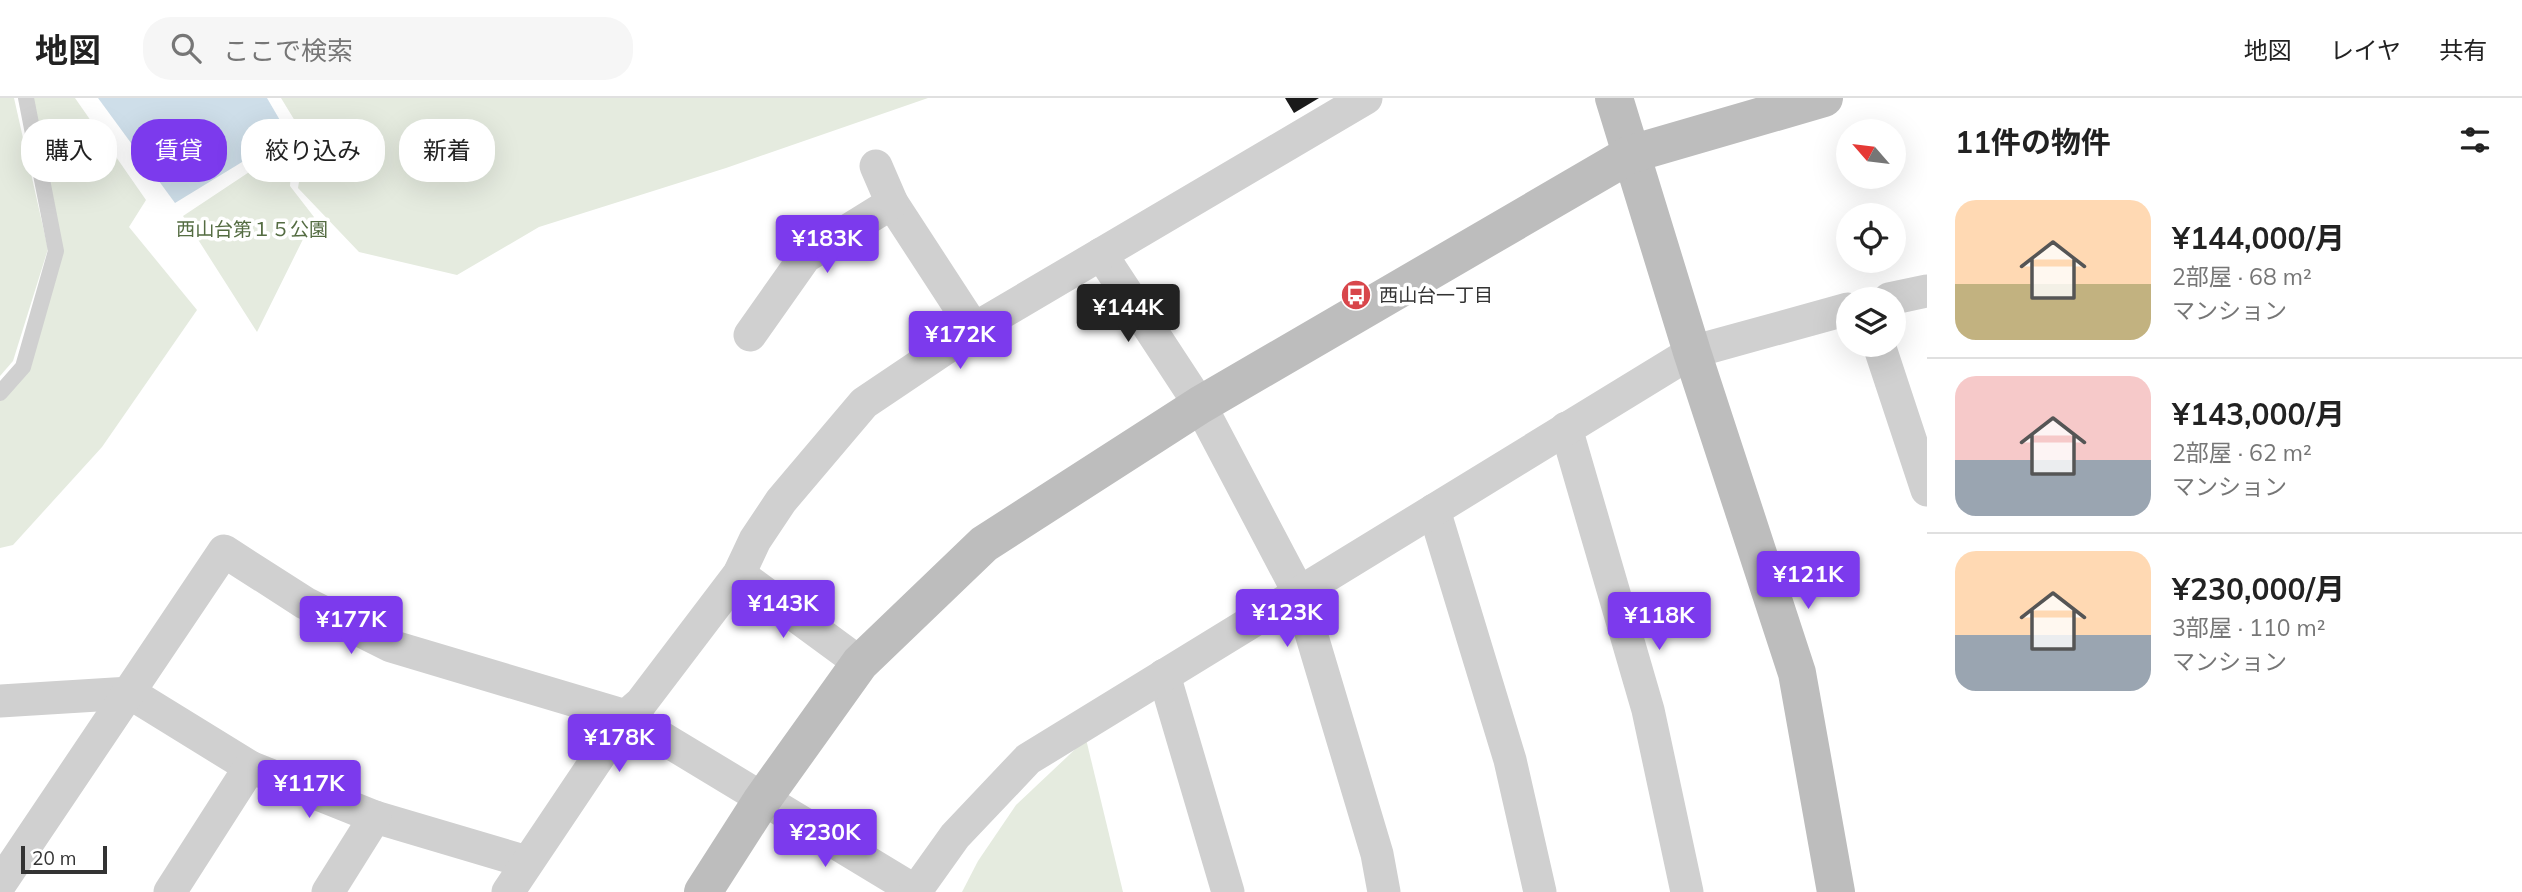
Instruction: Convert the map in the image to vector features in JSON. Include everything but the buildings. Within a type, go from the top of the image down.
[{"type":"street","points":[[508,892],[626,716],[641,703],[739,574],[755,540],[781,500],[864,403],[974,329],[1101,254],[1333,107],[1366,98]]},
{"type":"street","points":[[1614,98],[1692,352],[1797,673],[1836,892]]},
{"type":"street","points":[[703,892],[762,800],[860,663],[984,544],[1200,405],[1631,153],[1824,98]]},
{"type":"street","points":[[876,166],[892,203],[974,329]]},
{"type":"street","points":[[750,335],[805,257],[892,203]]},
{"type":"street","points":[[1101,254],[1200,405],[1299,593],[1377,854],[1384,892]]},
{"type":"street","points":[[1906,295],[1927,291]]},
{"type":"street","points":[[0,884],[224,551],[305,603],[391,646],[626,716],[916,892],[955,836],[1028,759],[1692,352],[1836,312]]},
{"type":"street","points":[[1883,357],[1927,490]]},
{"type":"street","points":[[1566,428],[1648,710],[1688,892]]},
{"type":"street","points":[[1434,510],[1510,760],[1540,892]]},
{"type":"street","points":[[739,574],[860,663]]},
{"type":"street","points":[[1164,676],[1228,892]]},
{"type":"street","points":[[0,701],[130,693],[250,767],[375,817],[527,862]]},
{"type":"street","points":[[170,892],[250,767]]},
{"type":"street","points":[[328,892],[375,817]]},
{"type":"lane","points":[[0,393],[23,367],[55,251],[26,98]]},
{"type":"green space","points":[[0,98],[14,98],[21,129],[21,182],[33,182],[48,249],[13,361],[0,376]]},
{"type":"green space","points":[[26,98],[75,98],[90,119],[30,119]]},
{"type":"green space","points":[[281,98],[928,98],[726,168],[539,227],[457,275],[359,252],[298,188],[299,182],[385,182],[385,119],[294,119]]},
{"type":"green space","points":[[117,158],[146,200],[129,227],[197,310],[102,447],[13,545],[0,548],[0,393],[23,367],[56,251],[42,182],[117,182]]},
{"type":"green space","name":"西山台第１５公園","points":[[241,178],[241,182],[290,182],[290,186],[314,217],[257,332],[183,216]]},
{"type":"green space","points":[[1086,739],[1123,892],[962,892],[978,861],[1016,805]]},
{"type":"shaded area","points":[[98,98],[267,98],[279,119],[241,119],[241,163],[227,171],[227,119],[131,119],[131,143],[117,124],[117,119],[113,119]]},
{"type":"shaded area","points":[[160,182],[209,182],[175,203]]},
{"type":"place","name":"西山台一丁目","points":[[1356,295]]}]
